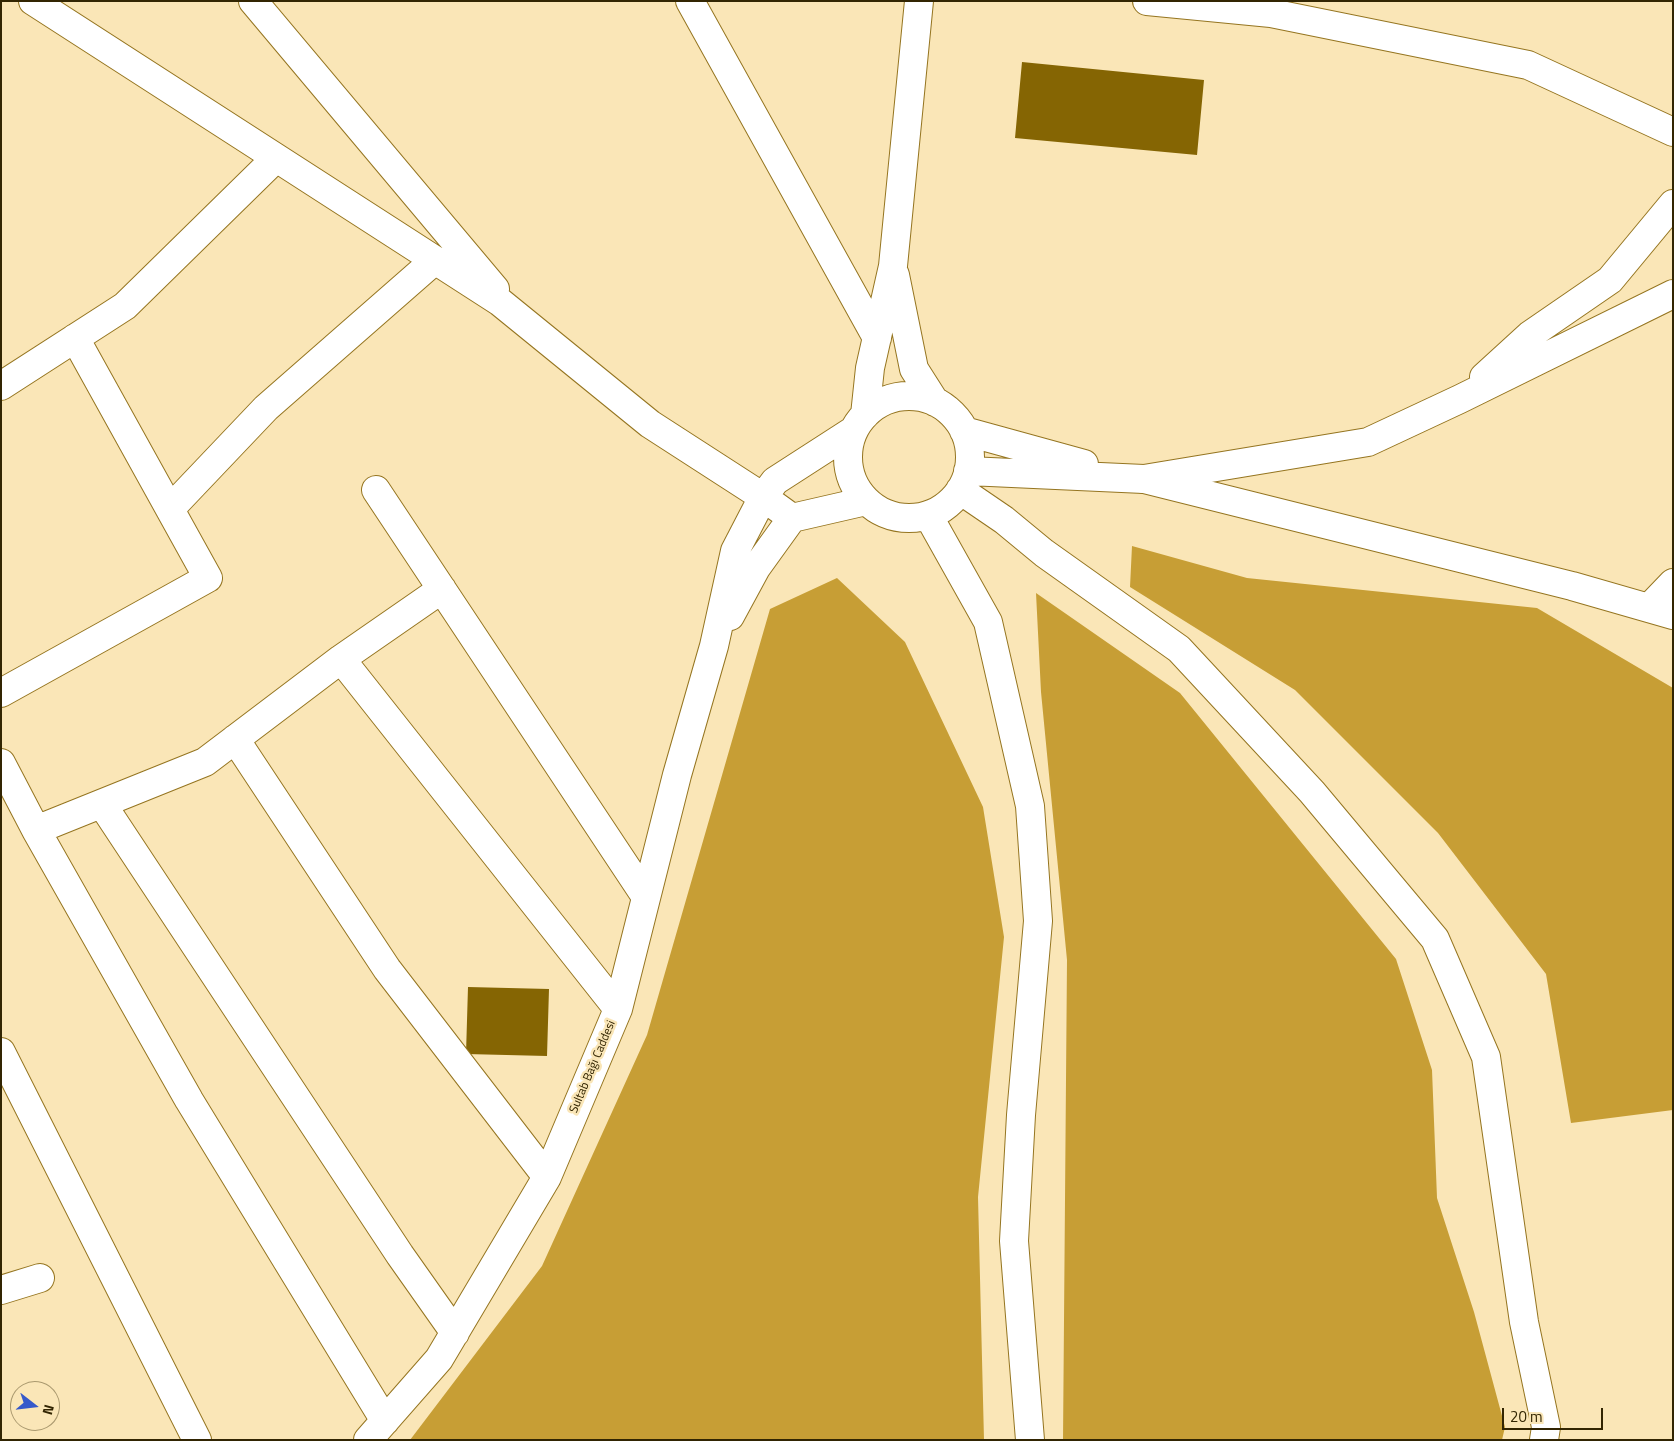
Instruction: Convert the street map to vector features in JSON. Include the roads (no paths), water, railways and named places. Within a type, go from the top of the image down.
[{"type":"street","points":[[33,1],[500,302],[650,424],[763,497],[792,518]]},
{"type":"street","points":[[252,1],[518,316]]},
{"type":"street","points":[[690,1],[877,338]]},
{"type":"street","points":[[714,646],[735,551],[763,497],[775,482],[859,423],[880,403],[898,397],[917,396],[935,402],[952,414],[964,431],[969,450],[964,480],[946,505],[928,515],[913,518],[897,517],[882,512],[866,501],[855,486],[848,468],[848,449],[859,423],[893,266],[919,1]]},
{"type":"street","points":[[1147,1],[1272,7],[1528,65],[1673,132]]},
{"type":"street","points":[[1,386],[125,306],[276,158]]},
{"type":"street","points":[[1460,399],[1530,335],[1610,280],[1673,204]]},
{"type":"street","points":[[170,509],[266,408],[435,260]]},
{"type":"street","points":[[893,266],[914,369],[935,402]]},
{"type":"street","points":[[964,480],[1144,479],[1368,442],[1673,294]]},
{"type":"street","points":[[1,693],[208,578],[75,338]]},
{"type":"street","points":[[964,431],[1060,458],[1572,586],[1661,612],[1673,583]]},
{"type":"street","points":[[964,480],[1004,520],[1044,553],[1179,649],[1312,792],[1436,939],[1486,1057],[1524,1322],[1546,1427],[1544,1440]]},
{"type":"street","points":[[376,490],[646,896]]},
{"type":"street","points":[[714,646],[756,568],[792,518],[866,501]]},
{"type":"street","points":[[928,515],[988,622],[1030,806],[1038,921],[1021,1115],[1014,1242],[1030,1440]]},
{"type":"street","points":[[36,830],[204,762],[341,659],[442,589]]},
{"type":"street","name":"Sultab Bağı Caddesi","points":[[376,1430],[439,1359],[546,1177],[618,1009],[677,774],[714,646]]},
{"type":"street","points":[[341,659],[618,1009]]},
{"type":"street","points":[[235,739],[387,969],[546,1177]]},
{"type":"street","points":[[1,763],[36,830],[376,1430]]},
{"type":"street","points":[[102,804],[400,1255],[455,1333]]},
{"type":"street","points":[[1,1052],[197,1440]]},
{"type":"street","points":[[1,1290],[40,1278]]}]
